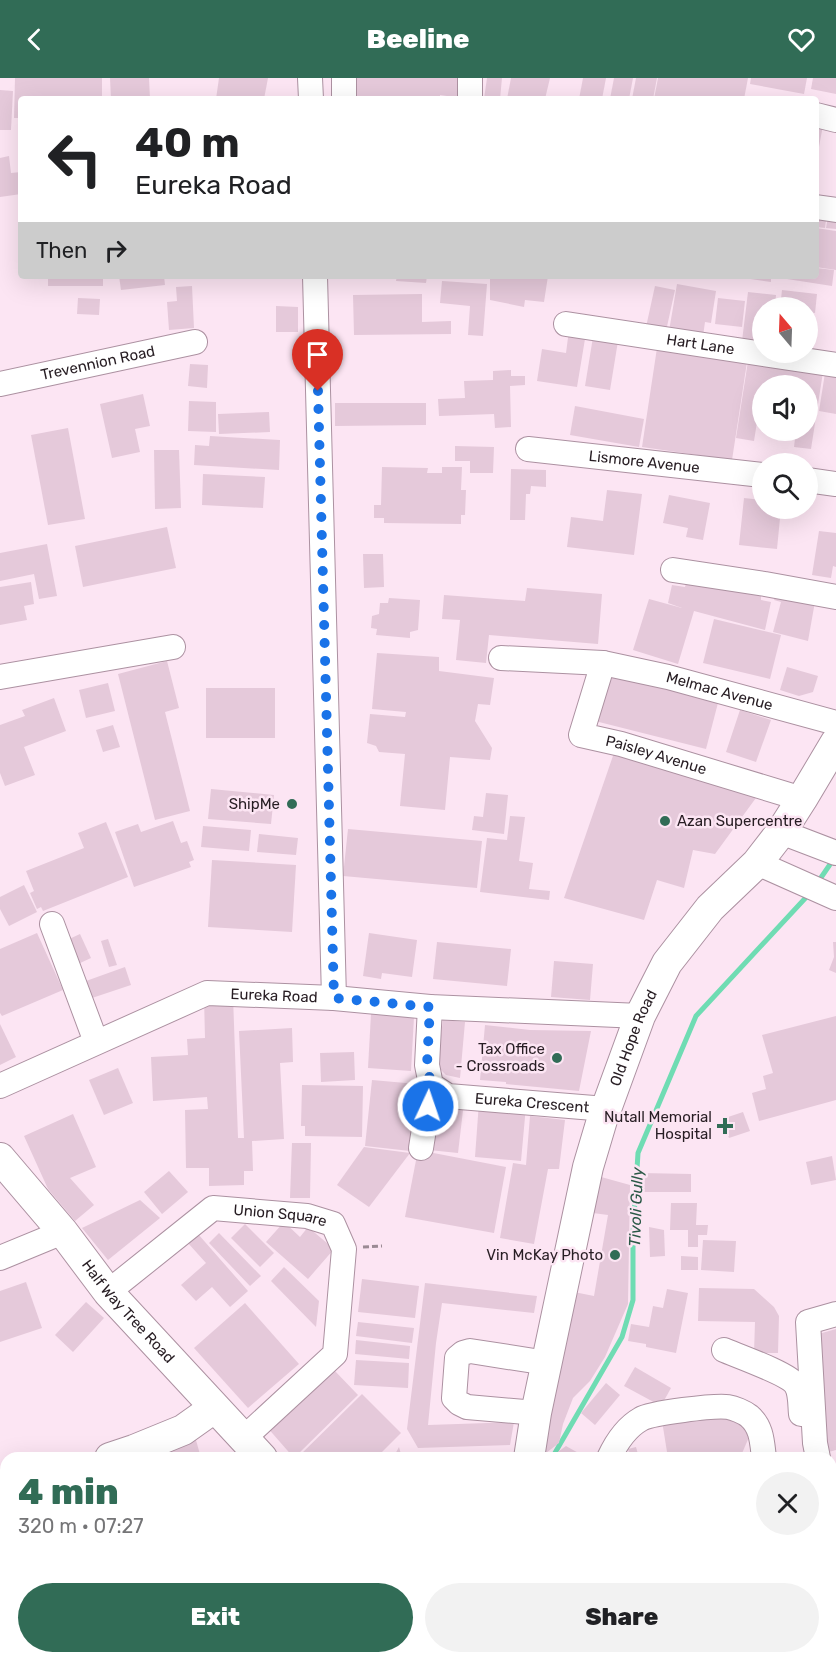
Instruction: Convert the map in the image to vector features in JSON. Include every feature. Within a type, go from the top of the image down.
[{"type":"main road","name":"Old Hope Road","points":[[530,1452],[536,1413],[588,1167],[606,1109],[640,1017],[667,963],[710,908],[757,862],[781,832],[836,742]]},
{"type":"main road","name":"Half Way Tree Road","points":[[0,1158],[63,1232],[108,1292],[253,1448]]},
{"type":"main road","points":[[128,1452],[183,1430],[214,1407]]},
{"type":"street","points":[[310,78],[311,96]]},
{"type":"street","points":[[344,78],[344,96]]},
{"type":"street","points":[[470,78],[470,96]]},
{"type":"street","points":[[819,116],[836,120]]},
{"type":"street","points":[[819,207],[836,210]]},
{"type":"street","points":[[315,279],[334,998]]},
{"type":"street","name":"Hart Lane","points":[[566,324],[836,365]]},
{"type":"street","name":"Trevennion Road","points":[[0,384],[195,342]]},
{"type":"street","name":"Lismore Avenue","points":[[528,449],[752,474]]},
{"type":"street","points":[[818,482],[836,484]]},
{"type":"street","points":[[672,570],[836,597]]},
{"type":"street","points":[[0,678],[173,646]]},
{"type":"street","name":"Melmac Avenue","points":[[501,658],[603,663],[668,676],[836,723]]},
{"type":"street","name":"Paisley Avenue","points":[[603,663],[581,735],[621,744],[802,799]]},
{"type":"street","points":[[781,832],[826,848]]},
{"type":"street","points":[[757,862],[834,896]]},
{"type":"street","points":[[52,924],[96,1042]]},
{"type":"street","name":"Eureka Road","points":[[0,1086],[207,993],[334,998],[430,1007],[640,1017]]},
{"type":"street","points":[[421,1148],[431,1085],[427,1065],[430,1007]]},
{"type":"street","name":"Eureka Crescent","points":[[431,1085],[448,1096],[606,1109]]},
{"type":"street","name":"Union Square","points":[[108,1292],[213,1208],[307,1216],[333,1224],[344,1249],[335,1354],[253,1448]]},
{"type":"street","points":[[0,1258],[63,1232]]},
{"type":"street","points":[[817,1452],[808,1322],[836,1314]]},
{"type":"street","points":[[536,1413],[467,1407],[459,1403],[454,1398],[457,1358],[470,1350],[547,1363]]},
{"type":"street","points":[[724,1350],[787,1377],[796,1385],[800,1399],[803,1452]]},
{"type":"street","points":[[612,1452],[627,1429],[642,1418],[699,1408],[728,1407],[747,1414],[760,1428],[764,1452]]},
{"type":"building","points":[[15,78],[102,78],[102,96],[18,96],[18,118],[14,118]]},
{"type":"building","points":[[110,78],[149,78],[150,96],[111,96]]},
{"type":"building","points":[[219,78],[268,78],[265,96],[216,96]]},
{"type":"building","points":[[349,78],[463,78],[461,96],[347,96]]},
{"type":"building","points":[[487,78],[502,78],[500,96],[484,96]]},
{"type":"building","points":[[511,78],[550,78],[546,96],[508,96]]},
{"type":"building","points":[[583,78],[606,78],[603,96],[580,96]]},
{"type":"building","points":[[614,78],[633,78],[630,96],[611,96]]},
{"type":"building","points":[[636,78],[657,78],[654,96],[633,96]]},
{"type":"building","points":[[658,78],[748,78],[745,96],[655,96]]},
{"type":"building","points":[[751,78],[807,78],[804,94],[750,84]]},
{"type":"building","points":[[813,78],[836,78],[836,94],[811,89]]},
{"type":"building","points":[[0,90],[13,91],[11,130],[0,130]]},
{"type":"building","points":[[819,124],[823,125],[819,147]]},
{"type":"building","points":[[9,156],[11,173],[18,172],[18,194],[0,197],[0,158]]},
{"type":"building","points":[[819,211],[827,212],[825,228],[819,227]]},
{"type":"building","points":[[829,211],[836,212],[836,229],[826,228]]},
{"type":"building","points":[[819,228],[836,231],[836,270],[819,267]]},
{"type":"building","points":[[819,268],[834,270],[832,286],[787,279],[819,279]]},
{"type":"building","points":[[48,279],[103,279],[103,286],[48,286]]},
{"type":"building","points":[[119,279],[164,279],[165,285],[121,290]]},
{"type":"building","points":[[396,279],[427,279],[426,283],[396,281]]},
{"type":"building","points":[[490,279],[548,279],[544,302],[525,300],[524,307],[490,300]]},
{"type":"building","points":[[751,279],[771,279],[771,282]]},
{"type":"building","points":[[442,281],[487,284],[483,336],[468,335],[470,306],[440,303]]},
{"type":"building","points":[[677,284],[716,291],[711,323],[705,322],[702,343],[668,337]]},
{"type":"building","points":[[192,286],[194,328],[169,330],[167,302],[177,301],[176,287]]},
{"type":"building","points":[[655,286],[675,290],[666,331],[646,327]]},
{"type":"building","points":[[782,290],[817,294],[817,297],[781,297]]},
{"type":"building","points":[[748,292],[776,295],[776,297],[752,297],[752,342],[742,341]]},
{"type":"building","points":[[422,294],[422,322],[451,321],[451,334],[354,335],[353,295]]},
{"type":"building","points":[[78,298],[100,299],[99,315],[77,314]]},
{"type":"building","points":[[718,298],[745,301],[742,327],[715,324]]},
{"type":"building","points":[[276,306],[298,307],[298,332],[276,332]]},
{"type":"building","points":[[569,330],[586,333],[577,387],[537,381],[542,349],[566,353]]},
{"type":"building","points":[[594,331],[619,335],[610,390],[585,386]]},
{"type":"building","points":[[657,348],[747,362],[732,460],[642,447]]},
{"type":"building","points":[[748,361],[823,372],[818,404],[818,375],[752,375],[752,441],[736,438]]},
{"type":"building","points":[[190,364],[208,365],[207,388],[188,386]]},
{"type":"building","points":[[511,370],[511,376],[525,376],[525,385],[510,386],[511,427],[495,428],[494,414],[439,416],[438,399],[465,398],[464,381],[493,380],[493,371]]},
{"type":"building","points":[[825,373],[836,374],[836,414],[819,411]]},
{"type":"building","points":[[143,394],[150,426],[135,429],[140,452],[112,458],[100,404]]},
{"type":"building","points":[[189,401],[216,402],[216,432],[188,431]]},
{"type":"building","points":[[335,403],[426,403],[426,425],[335,426]]},
{"type":"building","points":[[575,406],[644,419],[639,447],[570,435]]},
{"type":"building","points":[[269,412],[270,432],[219,434],[218,414]]},
{"type":"building","points":[[68,428],[85,519],[48,525],[31,435]]},
{"type":"building","points":[[210,436],[280,440],[279,470],[194,465],[195,445],[209,446]]},
{"type":"building","points":[[795,441],[812,441],[811,449],[794,447]]},
{"type":"building","points":[[455,446],[494,447],[493,473],[470,473],[470,461],[455,461]]},
{"type":"building","points":[[154,450],[179,450],[181,508],[155,509]]},
{"type":"building","points":[[382,467],[428,468],[427,473],[442,473],[442,467],[462,467],[461,490],[466,490],[465,515],[461,515],[461,524],[384,523],[384,518],[374,518],[374,505],[381,505]]},
{"type":"building","points":[[511,469],[546,470],[546,487],[531,486],[530,494],[526,494],[525,520],[510,520]]},
{"type":"building","points":[[203,474],[265,477],[263,508],[202,505]]},
{"type":"building","points":[[607,490],[642,494],[634,555],[567,547],[571,517],[603,521]]},
{"type":"building","points":[[669,495],[710,503],[703,540],[686,537],[688,528],[663,523]]},
{"type":"building","points":[[744,498],[752,499],[752,519],[780,519],[777,549],[739,545]]},
{"type":"building","points":[[167,527],[176,568],[83,587],[75,546]]},
{"type":"building","points":[[819,531],[836,533],[836,567],[833,566],[831,578],[812,575]]},
{"type":"building","points":[[47,544],[57,596],[39,599],[34,574],[0,581],[0,553]]},
{"type":"building","points":[[363,554],[383,554],[384,587],[364,588]]},
{"type":"building","points":[[31,582],[34,604],[24,606],[27,620],[0,625],[0,587]]},
{"type":"building","points":[[686,583],[761,596],[761,600],[771,602],[765,630],[694,611],[678,664],[633,650],[649,599],[682,608],[668,603],[672,585],[685,587]]},
{"type":"building","points":[[527,588],[602,594],[598,644],[489,635],[486,663],[456,660],[460,620],[442,619],[444,595],[525,601]]},
{"type":"building","points":[[778,588],[816,596],[808,641],[773,632],[781,602],[774,600]]},
{"type":"building","points":[[389,598],[420,600],[418,630],[410,632],[410,638],[376,635],[377,629],[371,628],[372,616],[379,614],[380,603],[388,603]]},
{"type":"building","points":[[714,619],[781,635],[770,679],[703,663]]},
{"type":"building","points":[[377,653],[439,657],[439,671],[494,678],[490,705],[478,704],[475,721],[492,748],[490,760],[450,757],[445,810],[400,806],[405,754],[379,752],[376,746],[367,743],[370,714],[405,717],[406,712],[372,709]]},
{"type":"building","points":[[167,661],[179,708],[165,712],[190,811],[155,820],[118,674]]},
{"type":"building","points":[[787,667],[818,676],[813,692],[799,696],[780,690]]},
{"type":"building","points":[[607,671],[719,699],[706,749],[595,721]]},
{"type":"building","points":[[108,683],[115,711],[86,718],[79,690]]},
{"type":"building","points":[[206,688],[275,688],[275,738],[206,738]]},
{"type":"building","points":[[54,698],[66,731],[24,747],[35,775],[5,786],[0,773],[0,725],[25,716],[22,710]]},
{"type":"building","points":[[740,710],[771,720],[756,762],[726,752]]},
{"type":"building","points":[[113,725],[120,747],[103,752],[96,730]]},
{"type":"building","name":"Azan Supercentre","points":[[615,750],[761,791],[715,854],[693,850],[684,888],[657,880],[644,920],[564,898]]},
{"type":"building","points":[[211,789],[274,795],[271,824],[208,819]]},
{"type":"building","points":[[486,793],[508,795],[504,834],[472,830],[474,816],[483,817]]},
{"type":"building","points":[[510,816],[525,817],[519,861],[533,863],[529,889],[550,891],[549,900],[480,892],[487,838],[507,840]]},
{"type":"building","points":[[173,821],[181,843],[187,841],[194,860],[189,862],[191,867],[134,887],[115,832],[138,824],[141,832]]},
{"type":"building","points":[[106,822],[128,877],[43,911],[41,907],[37,909],[30,893],[34,891],[26,871],[84,848],[78,833]]},
{"type":"building","points":[[203,826],[251,830],[249,851],[201,847]]},
{"type":"building","points":[[348,829],[482,841],[477,888],[343,876]]},
{"type":"building","points":[[259,834],[298,838],[296,855],[257,852]]},
{"type":"building","points":[[212,860],[296,865],[292,932],[208,927]]},
{"type":"building","points":[[24,885],[37,912],[9,926],[0,909],[0,897]]},
{"type":"building","points":[[37,933],[63,990],[2,1016],[0,1013],[0,949]]},
{"type":"building","points":[[369,933],[417,940],[412,977],[382,973],[381,979],[363,976]]},
{"type":"building","points":[[80,934],[91,958],[78,964],[67,940]]},
{"type":"building","points":[[108,939],[117,965],[109,967],[101,941]]},
{"type":"building","points":[[437,942],[511,949],[507,986],[433,979]]},
{"type":"building","points":[[833,942],[836,942],[836,973],[829,970],[834,957]]},
{"type":"building","points":[[554,961],[593,964],[590,1000],[551,997]]},
{"type":"building","points":[[125,967],[131,985],[92,998],[86,981]]},
{"type":"building","points":[[233,996],[238,1138],[244,1138],[239,1031],[292,1028],[293,1062],[280,1063],[284,1139],[252,1141],[253,1171],[244,1171],[244,1185],[209,1186],[209,1168],[186,1168],[185,1110],[208,1109],[207,1097],[153,1101],[151,1057],[188,1055],[187,1039],[205,1038],[204,997]]},
{"type":"building","points":[[371,1014],[414,1017],[411,1071],[368,1068]]},
{"type":"building","points":[[836,1016],[836,1100],[759,1121],[752,1093],[766,1089],[763,1076],[773,1073],[762,1035]]},
{"type":"building","points":[[443,1020],[465,1022],[460,1078],[446,1075],[437,1066]]},
{"type":"building","points":[[0,1024],[16,1057],[0,1065]]},
{"type":"building","points":[[485,1025],[530,1030],[591,1031],[579,1091],[480,1080]]},
{"type":"building","points":[[354,1052],[355,1080],[321,1082],[320,1053]]},
{"type":"building","points":[[118,1068],[133,1103],[104,1115],[89,1080]]},
{"type":"building","points":[[372,1080],[417,1084],[410,1151],[365,1146]]},
{"type":"building","points":[[302,1085],[363,1086],[362,1137],[305,1136],[305,1126],[301,1126]]},
{"type":"building","points":[[435,1099],[464,1102],[458,1153],[429,1150]]},
{"type":"building","points":[[479,1102],[526,1106],[521,1161],[475,1157]]},
{"type":"building","points":[[743,1112],[750,1131],[729,1138],[722,1119]]},
{"type":"building","points":[[73,1114],[96,1167],[70,1178],[94,1205],[75,1221],[48,1189],[24,1136]]},
{"type":"building","points":[[530,1116],[565,1120],[559,1169],[548,1169],[534,1244],[500,1238],[513,1163],[526,1165]]},
{"type":"building","points":[[292,1143],[311,1143],[310,1198],[290,1198]]},
{"type":"building","points":[[364,1147],[410,1153],[369,1207],[337,1185]]},
{"type":"building","points":[[418,1150],[506,1167],[494,1233],[405,1217]]},
{"type":"building","points":[[832,1156],[836,1180],[811,1185],[806,1162]]},
{"type":"building","points":[[169,1171],[188,1192],[162,1214],[144,1192]]},
{"type":"building","points":[[641,1173],[691,1174],[691,1192],[641,1192]]},
{"type":"building","points":[[594,1175],[630,1185],[628,1304],[605,1357],[590,1381],[573,1398],[563,1424],[559,1443],[547,1452],[537,1452],[569,1291],[594,1296],[608,1215],[585,1212]]},
{"type":"building","points":[[140,1200],[160,1218],[108,1260],[82,1228]]},
{"type":"building","points":[[671,1203],[697,1203],[696,1225],[708,1225],[707,1235],[698,1235],[698,1247],[688,1247],[688,1230],[670,1230]]},
{"type":"building","points":[[284,1222],[300,1237],[308,1227],[334,1249],[308,1279],[266,1242]]},
{"type":"building","points":[[245,1224],[274,1253],[260,1267],[231,1238]]},
{"type":"building","points":[[649,1227],[664,1230],[665,1256],[650,1257]]},
{"type":"building","points":[[219,1233],[261,1276],[250,1286],[209,1243]]},
{"type":"building","points":[[198,1234],[248,1291],[230,1307],[212,1287],[196,1301],[181,1285],[206,1263],[188,1243]]},
{"type":"building","points":[[703,1240],[736,1241],[734,1272],[701,1270]]},
{"type":"building","points":[[681,1256],[698,1257],[698,1270],[681,1270]]},
{"type":"building","points":[[284,1267],[319,1301],[316,1327],[271,1281]]},
{"type":"building","points":[[362,1279],[419,1286],[415,1318],[358,1312]]},
{"type":"building","points":[[26,1282],[42,1328],[0,1342],[0,1291]]},
{"type":"building","points":[[425,1283],[537,1296],[534,1313],[442,1303],[428,1425],[514,1422],[510,1445],[418,1448],[407,1429]]},
{"type":"building","points":[[699,1288],[754,1289],[774,1307],[779,1316],[778,1353],[754,1353],[755,1322],[698,1321]]},
{"type":"building","points":[[667,1289],[688,1293],[676,1353],[628,1341],[631,1324],[649,1327],[653,1306],[663,1308]]},
{"type":"building","points":[[86,1302],[104,1318],[73,1352],[55,1335]]},
{"type":"building","points":[[245,1303],[299,1364],[248,1408],[194,1348]]},
{"type":"building","points":[[358,1322],[414,1328],[412,1343],[356,1336]]},
{"type":"building","points":[[836,1329],[836,1450],[829,1452],[825,1452],[815,1335]]},
{"type":"building","points":[[356,1340],[410,1346],[409,1359],[355,1354]]},
{"type":"building","points":[[356,1360],[409,1363],[408,1388],[354,1385]]},
{"type":"building","points":[[635,1367],[671,1388],[661,1406],[624,1386]]},
{"type":"building","points":[[333,1369],[358,1395],[300,1452],[289,1452],[266,1426]]},
{"type":"building","points":[[606,1383],[620,1395],[595,1425],[581,1413]]},
{"type":"building","points":[[362,1394],[401,1433],[382,1452],[303,1452]]},
{"type":"building","points":[[724,1411],[752,1430],[743,1452],[667,1452],[662,1421]]},
{"type":"building","points":[[194,1433],[199,1452],[160,1452],[158,1445]]},
{"type":"building","points":[[566,1446],[577,1452],[558,1452]]},
{"type":"building","points":[[636,1447],[637,1452],[629,1452],[628,1449]]},
{"type":"waterway","name":"Tivoli Gully","points":[[818,882],[833,860]]},
{"type":"waterway","name":"Tivoli Gully","points":[[555,1452],[622,1337],[633,1300],[633,1233],[638,1153],[696,1016],[811,892]]},
{"type":"place","name":"ShipMe","points":[[292,804]]},
{"type":"place","name":"Azan Supercentre","points":[[665,821]]},
{"type":"place","name":"Tax Office - Crossroads","points":[[557,1058]]},
{"type":"place","name":"Nutall Memorial Hospital","points":[[725,1126]]},
{"type":"place","name":"Vin McKay Photo","points":[[615,1255]]},
{"type":"route","points":[[318,391],[334,998],[430,1007],[427,1065],[431,1085],[428,1106]]}]
